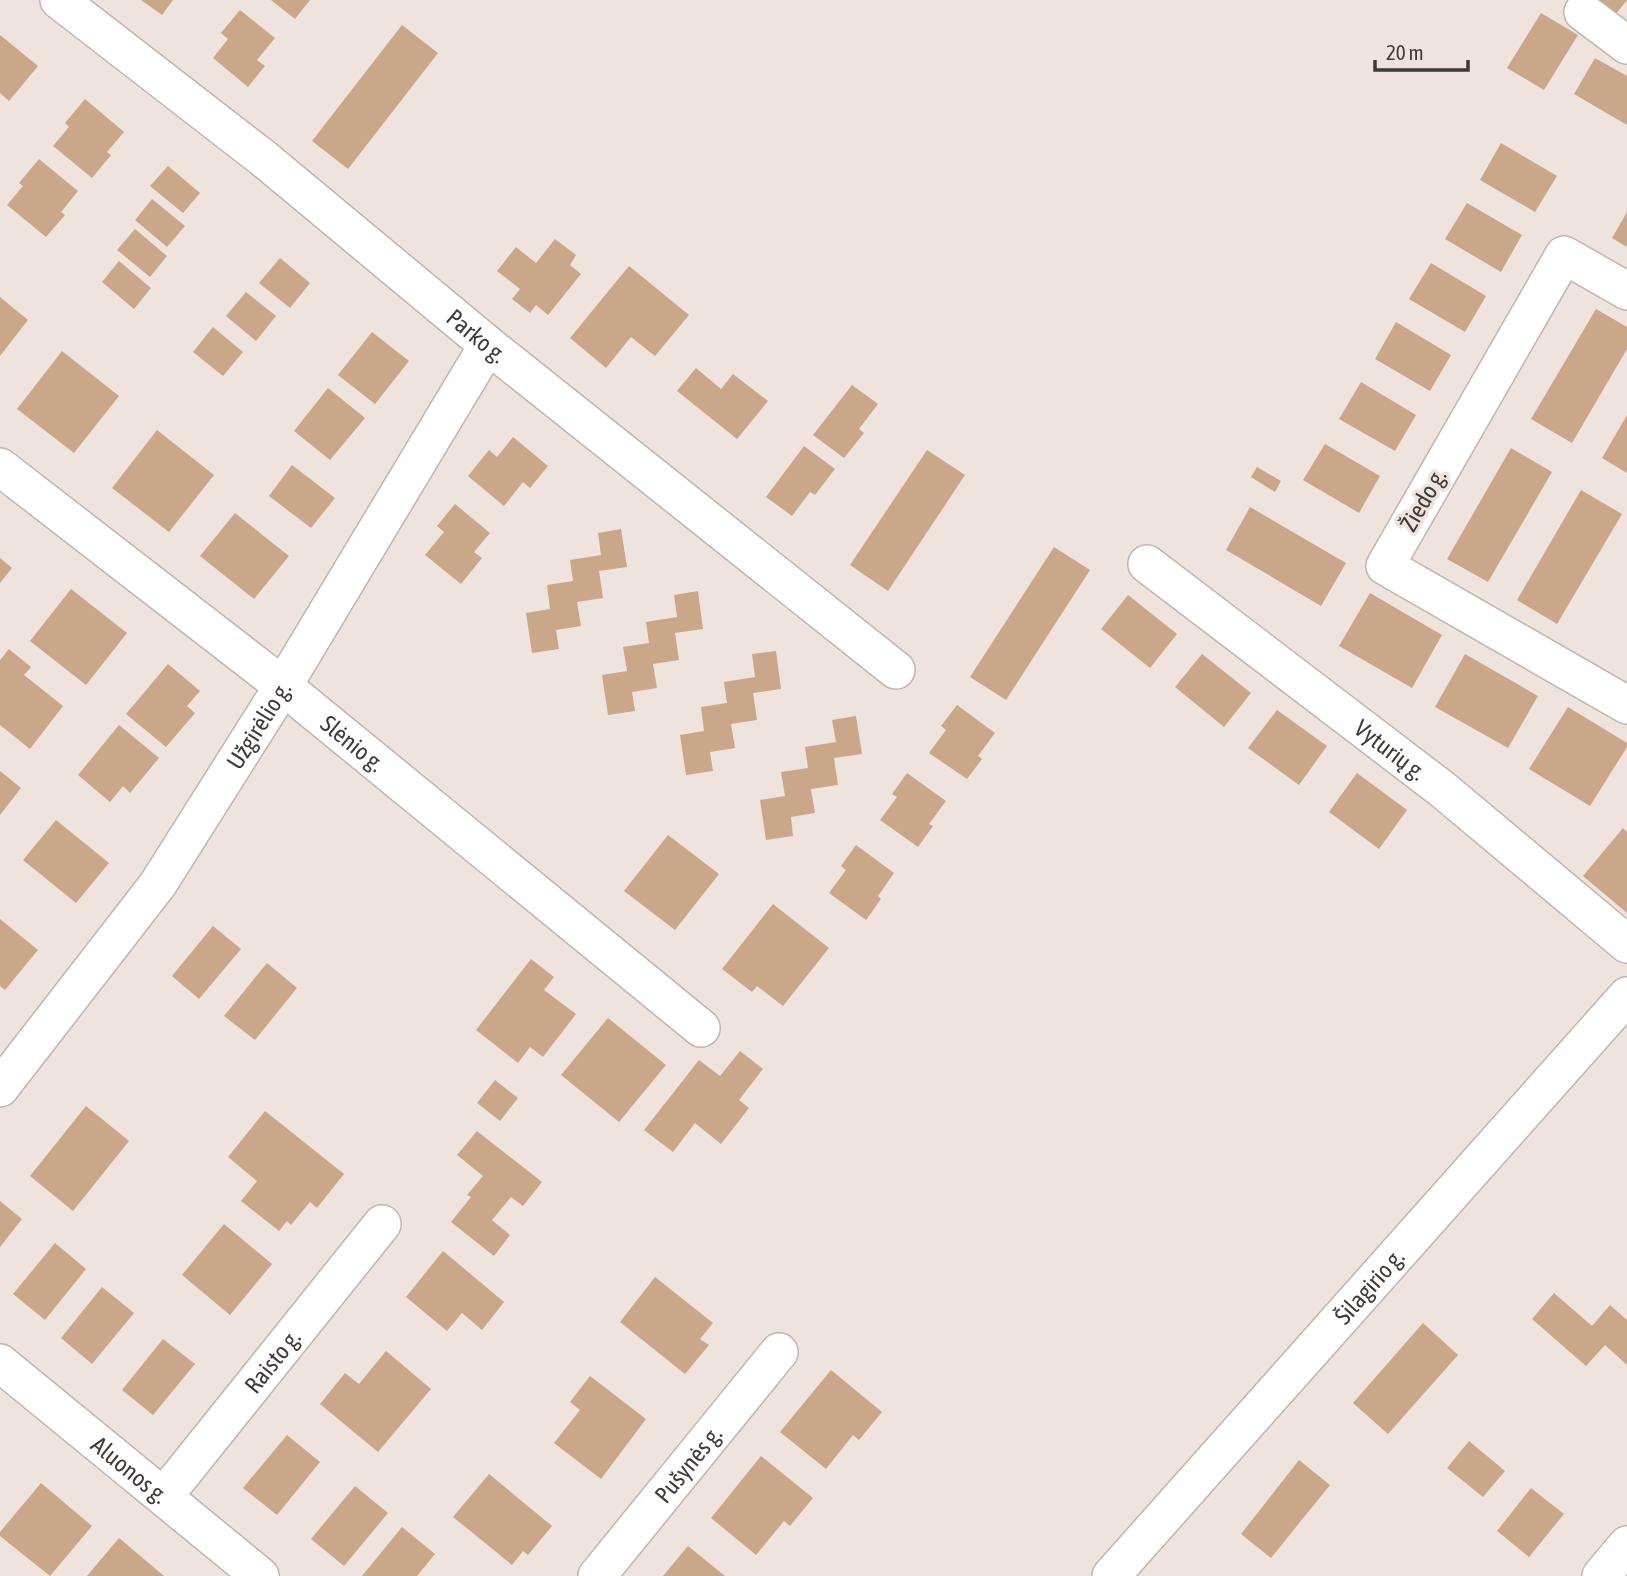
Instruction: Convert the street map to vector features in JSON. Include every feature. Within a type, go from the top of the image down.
[{"type":"street","name":"Parko g.","points":[[59,0],[263,158],[488,345],[896,670]]},
{"type":"street","points":[[1583,12],[1627,45]]},
{"type":"street","name":"Žiedo g.","points":[[1627,291],[1564,255],[1385,566],[1627,705]]},
{"type":"street","name":"Užgirėlio g.","points":[[0,1087],[158,884],[283,686],[488,345]]},
{"type":"street","name":"Slėnio g.","points":[[0,467],[283,686],[701,1028]]},
{"type":"street","name":"Vyturių g.","points":[[1147,564],[1442,789],[1627,944]]},
{"type":"street","name":"Šilagirio g.","points":[[1111,1576],[1627,996]]},
{"type":"street","name":"Raisto g.","points":[[164,1496],[382,1224]]},
{"type":"street","name":"Pušynės g.","points":[[597,1576],[779,1352]]},
{"type":"street","name":"Aluonos g.","points":[[0,1363],[260,1576]]},
{"type":"street","points":[[1601,1576],[1627,1545]]},
{"type":"building","points":[[141,0],[173,0],[162,15]]},
{"type":"building","points":[[271,0],[310,0],[295,19]]},
{"type":"building","points":[[1587,0],[1627,0],[1612,19]]},
{"type":"building","points":[[240,10],[275,38],[257,60],[265,66],[248,87],[213,58],[228,39],[221,33]]},
{"type":"building","points":[[1541,13],[1578,35],[1544,90],[1507,68]]},
{"type":"building","points":[[402,25],[438,53],[348,169],[312,141]]},
{"type":"building","points":[[0,35],[38,66],[9,101],[0,93]]},
{"type":"building","points":[[1595,58],[1627,76],[1627,125],[1574,94]]},
{"type":"building","points":[[85,99],[124,132],[107,152],[111,155],[92,178],[53,146],[69,127],[65,123]]},
{"type":"building","points":[[1501,143],[1557,176],[1535,212],[1480,180]]},
{"type":"building","points":[[39,159],[78,191],[61,212],[65,215],[46,237],[7,205],[23,186],[19,183]]},
{"type":"building","points":[[168,166],[200,193],[183,213],[150,186]]},
{"type":"building","points":[[152,199],[185,226],[167,247],[135,220]]},
{"type":"building","points":[[1467,203],[1522,235],[1501,272],[1445,239]]},
{"type":"building","points":[[1627,212],[1627,247],[1612,238]]},
{"type":"building","points":[[135,229],[167,256],[150,277],[117,250]]},
{"type":"building","points":[[555,239],[576,255],[570,265],[581,274],[548,315],[536,305],[530,313],[512,299],[520,289],[497,271],[516,247],[536,263]]},
{"type":"building","points":[[280,258],[310,283],[290,308],[259,283]]},
{"type":"building","points":[[119,261],[151,288],[134,309],[102,282]]},
{"type":"building","points":[[1431,263],[1486,296],[1465,332],[1409,299]]},
{"type":"building","points":[[629,266],[689,315],[655,356],[631,337],[606,368],[570,338]]},
{"type":"building","points":[[246,292],[276,316],[256,341],[226,316]]},
{"type":"building","points":[[0,297],[28,320],[0,356]]},
{"type":"building","points":[[1596,309],[1627,327],[1627,349],[1572,443],[1531,419]]},
{"type":"building","points":[[1396,322],[1451,355],[1430,391],[1375,359]]},
{"type":"building","points":[[213,327],[243,352],[223,376],[193,352]]},
{"type":"building","points":[[372,332],[409,361],[375,404],[338,375]]},
{"type":"building","points":[[62,351],[119,396],[74,453],[17,409]]},
{"type":"building","points":[[696,368],[721,389],[733,374],[768,401],[737,439],[677,391]]},
{"type":"building","points":[[1361,382],[1416,415],[1395,451],[1339,419]]},
{"type":"building","points":[[852,385],[878,404],[859,429],[864,433],[844,458],[813,435]]},
{"type":"building","points":[[328,388],[365,418],[330,460],[294,431]]},
{"type":"building","points":[[1627,415],[1627,473],[1602,458]]},
{"type":"building","points":[[157,430],[214,475],[169,532],[112,488]]},
{"type":"building","points":[[513,437],[548,466],[530,488],[523,482],[504,506],[468,476],[489,450],[497,457]]},
{"type":"building","points":[[1325,444],[1380,476],[1359,513],[1303,480]]},
{"type":"building","points":[[804,446],[835,469],[815,495],[810,492],[792,516],[766,497]]},
{"type":"building","points":[[1511,448],[1552,472],[1488,582],[1447,559]]},
{"type":"building","points":[[927,450],[965,475],[888,591],[850,565]]},
{"type":"building","points":[[292,465],[335,498],[311,528],[269,496]]},
{"type":"building","points":[[1257,467],[1281,481],[1275,492],[1251,477]]},
{"type":"building","points":[[1581,490],[1622,514],[1557,624],[1517,600]]},
{"type":"building","points":[[455,504],[490,533],[474,552],[482,558],[461,584],[425,555],[444,532],[437,526]]},
{"type":"building","points":[[1250,507],[1346,563],[1321,606],[1226,550]]},
{"type":"building","points":[[235,513],[289,556],[254,599],[200,556]]},
{"type":"building","points":[[621,529],[627,567],[599,571],[603,598],[577,602],[581,626],[556,630],[559,649],[532,653],[526,613],[550,609],[547,585],[573,581],[570,560],[601,555],[598,533]]},
{"type":"building","points":[[1054,547],[1090,570],[1006,700],[970,677]]},
{"type":"building","points":[[0,558],[12,568],[0,583]]},
{"type":"building","points":[[71,589],[127,633],[86,685],[30,641]]},
{"type":"building","points":[[698,591],[703,629],[675,633],[679,660],[653,664],[657,688],[632,692],[635,711],[608,715],[602,675],[627,671],[623,647],[649,643],[646,622],[677,617],[674,595]]},
{"type":"building","points":[[1370,593],[1442,635],[1412,688],[1339,646]]},
{"type":"building","points":[[1128,595],[1177,634],[1150,668],[1101,629]]},
{"type":"building","points":[[9,649],[31,667],[24,675],[63,706],[30,749],[0,725],[0,660]]},
{"type":"building","points":[[776,651],[781,689],[753,693],[757,720],[731,724],[735,748],[710,752],[713,771],[686,775],[680,735],[704,731],[701,707],[727,703],[724,682],[755,677],[752,654]]},
{"type":"building","points":[[1202,654],[1251,693],[1224,727],[1175,687]]},
{"type":"building","points":[[1465,654],[1538,696],[1508,748],[1435,707]]},
{"type":"building","points":[[168,664],[200,691],[187,706],[195,713],[166,747],[126,714]]},
{"type":"building","points":[[957,705],[995,733],[978,756],[982,759],[967,779],[929,753],[946,730],[941,726]]},
{"type":"building","points":[[1568,707],[1627,743],[1590,806],[1529,769]]},
{"type":"building","points":[[1277,710],[1327,746],[1299,785],[1248,748]]},
{"type":"building","points":[[856,716],[862,754],[834,758],[838,785],[811,789],[815,813],[791,817],[793,836],[766,840],[760,800],[785,796],[781,772],[808,768],[805,747],[836,742],[832,720]]},
{"type":"building","points":[[119,725],[159,758],[130,793],[123,786],[110,802],[78,775]]},
{"type":"building","points":[[0,771],[21,788],[0,815]]},
{"type":"building","points":[[907,773],[946,801],[929,824],[933,826],[918,847],[880,820],[897,797],[892,794]]},
{"type":"building","points":[[1357,773],[1407,810],[1379,849],[1329,812]]},
{"type":"building","points":[[56,820],[109,863],[76,903],[23,860]]},
{"type":"building","points":[[1623,828],[1627,832],[1627,913],[1583,876]]},
{"type":"building","points":[[668,835],[719,874],[675,930],[624,891]]},
{"type":"building","points":[[856,845],[894,873],[878,896],[881,899],[866,920],[829,893],[846,870],[841,866]]},
{"type":"building","points":[[773,904],[829,948],[783,1006],[757,986],[752,992],[722,969]]},
{"type":"building","points":[[0,919],[38,950],[5,990],[0,986]]},
{"type":"building","points":[[213,926],[241,949],[199,999],[172,976]]},
{"type":"building","points":[[531,959],[554,977],[544,990],[576,1014],[543,1057],[530,1047],[518,1063],[476,1030]]},
{"type":"building","points":[[267,963],[297,988],[255,1040],[224,1016]]},
{"type":"building","points":[[608,1018],[666,1065],[619,1122],[561,1075]]},
{"type":"building","points":[[740,1051],[763,1069],[739,1100],[749,1108],[721,1144],[695,1123],[673,1152],[644,1130],[699,1060],[720,1076]]},
{"type":"building","points":[[495,1080],[518,1098],[500,1121],[477,1103]]},
{"type":"building","points":[[86,1106],[129,1141],[73,1211],[30,1176]]},
{"type":"building","points":[[265,1111],[344,1174],[317,1208],[310,1202],[291,1225],[287,1221],[279,1231],[241,1201],[257,1181],[228,1157]]},
{"type":"building","points":[[477,1131],[542,1182],[523,1206],[511,1197],[492,1220],[510,1235],[494,1256],[451,1222],[471,1197],[467,1195],[483,1176],[457,1155]]},
{"type":"building","points":[[0,1201],[22,1219],[0,1247]]},
{"type":"building","points":[[224,1224],[272,1264],[230,1315],[182,1275]]},
{"type":"building","points":[[55,1243],[86,1269],[45,1320],[13,1294]]},
{"type":"building","points":[[443,1251],[504,1302],[482,1330],[462,1313],[447,1331],[406,1297]]},
{"type":"building","points":[[655,1277],[713,1323],[700,1339],[709,1345],[685,1374],[620,1322]]},
{"type":"building","points":[[102,1287],[134,1313],[92,1364],[61,1338]]},
{"type":"building","points":[[1554,1293],[1592,1326],[1610,1305],[1627,1320],[1627,1365],[1605,1345],[1586,1366],[1532,1319]]},
{"type":"building","points":[[1423,1323],[1458,1355],[1388,1434],[1353,1403]]},
{"type":"building","points":[[163,1339],[195,1364],[153,1415],[122,1390]]},
{"type":"building","points":[[386,1351],[431,1389],[378,1452],[320,1404],[345,1373],[359,1384]]},
{"type":"building","points":[[831,1370],[882,1412],[859,1440],[853,1435],[826,1469],[780,1432]]},
{"type":"building","points":[[590,1376],[646,1419],[601,1479],[554,1443],[580,1410],[570,1402]]},
{"type":"building","points":[[287,1435],[320,1462],[277,1515],[243,1488]]},
{"type":"building","points":[[1469,1441],[1505,1471],[1483,1497],[1447,1468]]},
{"type":"building","points":[[761,1456],[813,1498],[790,1526],[784,1521],[756,1555],[711,1518]]},
{"type":"building","points":[[1299,1460],[1330,1485],[1271,1558],[1241,1534]]},
{"type":"building","points":[[489,1474],[552,1526],[528,1555],[523,1551],[512,1565],[453,1517]]},
{"type":"building","points":[[41,1483],[92,1526],[50,1576],[0,1536],[0,1532]]},
{"type":"building","points":[[355,1486],[388,1513],[344,1566],[311,1539]]},
{"type":"building","points":[[1531,1488],[1564,1514],[1529,1557],[1497,1531]]},
{"type":"building","points":[[402,1527],[435,1554],[417,1576],[362,1576]]},
{"type":"building","points":[[119,1538],[164,1576],[87,1576]]},
{"type":"building","points":[[688,1546],[725,1576],[663,1576]]}]
